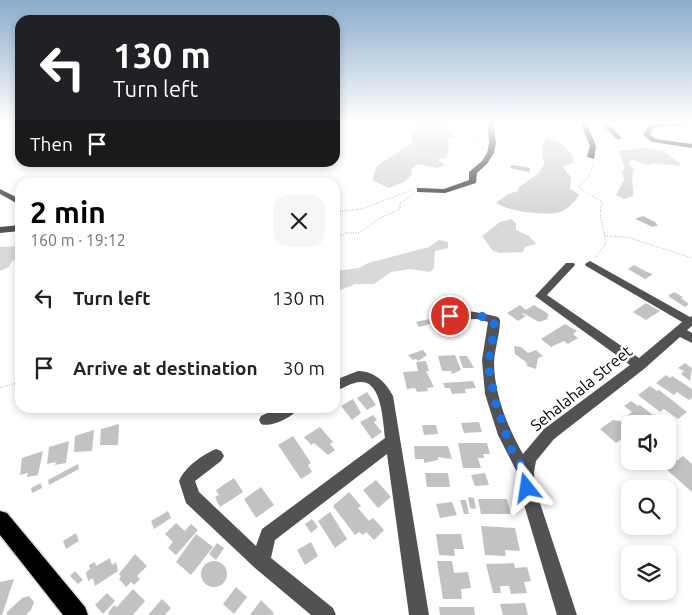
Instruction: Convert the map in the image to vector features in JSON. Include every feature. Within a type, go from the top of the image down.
[{"type":"main road","points":[[0,520],[78,615]]},
{"type":"street","points":[[420,190],[445,191],[473,181],[474,172],[488,161],[490,151]]},
{"type":"street","points":[[591,158],[593,151]]},
{"type":"street","points":[[0,191],[15,199]]},
{"type":"street","points":[[0,230],[15,228]]},
{"type":"street","points":[[590,264],[688,328]]},
{"type":"street","points":[[570,265],[540,296],[639,365]]},
{"type":"street","points":[[450,316],[477,315],[494,320],[494,332],[488,365],[496,404],[512,451],[526,472]]},
{"type":"street","name":"Sehalahala Street","points":[[567,615],[530,501],[526,464],[534,450],[549,434],[688,328]]},
{"type":"street","points":[[340,384],[362,375],[369,377],[380,386],[386,396],[419,615]]},
{"type":"street","points":[[266,420],[281,413]]},
{"type":"street","points":[[261,562],[268,535],[394,440]]},
{"type":"street","points":[[216,456],[189,476],[189,489],[192,497],[261,562],[326,615]]},
{"type":"path","points":[[590,264],[606,243],[600,214],[602,202],[578,187],[589,177],[593,166],[591,158]]},
{"type":"path","points":[[340,211],[362,209],[413,190],[420,190]]},
{"type":"path","points":[[340,235],[360,232],[369,228],[382,217],[400,209],[402,200],[420,190]]},
{"type":"path","points":[[605,236],[627,237],[692,258]]},
{"type":"path","points":[[0,388],[15,384]]},
{"type":"shaded area","points":[[400,151],[448,151],[447,157],[438,160],[445,165],[437,168],[418,164],[411,169],[412,174],[404,182],[389,188],[372,180],[377,166]]},
{"type":"shaded area","points":[[542,151],[568,151],[570,153],[574,162],[563,167],[571,178],[570,189],[579,194],[569,207],[558,213],[533,213],[501,206],[496,203],[508,194],[518,191],[519,187],[539,173],[545,162],[542,157]]},
{"type":"shaded area","points":[[619,151],[663,151],[680,163],[679,166],[655,163],[647,165],[634,160],[630,161],[629,164],[634,170],[632,176],[633,196],[624,199],[616,195],[624,180],[622,172],[625,169]]},
{"type":"shaded area","points":[[511,219],[516,223],[516,230],[529,236],[536,244],[525,247],[523,252],[500,253],[493,251],[482,236],[500,222]]},
{"type":"shaded area","points":[[439,240],[448,242],[448,248],[435,251],[434,268],[430,272],[410,269],[391,272],[374,284],[356,284],[340,290],[340,270],[359,268],[368,263],[429,247]]},
{"type":"shaded area","points":[[15,246],[15,260],[12,261],[9,267],[0,271],[0,247]]},
{"type":"building","points":[[512,165],[530,168],[529,172],[510,168]]},
{"type":"building","points":[[643,216],[658,225],[653,227],[635,219]]},
{"type":"building","points":[[634,265],[653,274],[645,279],[628,269]]},
{"type":"building","points":[[674,292],[683,297],[681,298],[689,304],[685,307],[668,296]]},
{"type":"building","points":[[646,303],[660,311],[646,320],[633,312]]},
{"type":"building","points":[[520,305],[526,310],[534,305],[547,313],[548,319],[539,322],[523,313],[526,316],[518,321],[507,313]]},
{"type":"building","points":[[429,319],[431,324],[419,327],[416,322]]},
{"type":"building","points":[[565,324],[577,331],[573,334],[578,338],[568,344],[564,341],[551,347],[541,339]]},
{"type":"building","points":[[514,346],[521,347],[528,353],[536,350],[543,356],[538,358],[536,369],[527,366],[526,362],[515,354]]},
{"type":"building","points":[[423,350],[427,355],[418,361],[416,359],[413,360],[408,355]]},
{"type":"building","points":[[455,355],[461,370],[452,374],[451,371],[442,371],[438,356]]},
{"type":"building","points":[[459,356],[467,356],[474,368],[463,368]]},
{"type":"building","points":[[426,361],[429,371],[426,371],[434,387],[427,388],[428,391],[417,392],[415,388],[407,389],[403,372],[418,371],[416,362]]},
{"type":"building","points":[[685,363],[692,368],[690,381],[681,374],[684,371],[678,368]]},
{"type":"building","points":[[666,375],[670,378],[672,376],[692,389],[692,398],[689,400],[677,392],[674,395],[656,383]]},
{"type":"building","points":[[473,381],[476,388],[465,389],[466,393],[452,394],[450,388],[445,388],[443,383]]},
{"type":"building","points":[[650,386],[657,391],[659,390],[687,412],[678,419],[676,415],[672,415],[664,409],[660,412],[638,395]]},
{"type":"building","points":[[367,392],[376,405],[367,410],[357,398]]},
{"type":"building","points":[[353,399],[361,413],[352,420],[341,406]]},
{"type":"building","points":[[631,401],[653,415],[628,415],[632,412],[624,406]]},
{"type":"building","points":[[373,415],[377,420],[374,422],[382,432],[372,439],[360,422]]},
{"type":"building","points":[[613,420],[620,421],[621,441],[616,443],[600,429]]},
{"type":"building","points":[[479,422],[482,432],[464,433],[461,423]]},
{"type":"building","points":[[119,424],[118,445],[100,445],[101,429]]},
{"type":"building","points":[[422,425],[436,425],[438,434],[424,435]]},
{"type":"building","points":[[320,427],[333,442],[330,444],[335,450],[328,455],[314,443],[311,445],[304,437]]},
{"type":"building","points":[[94,430],[92,451],[74,452],[75,436]]},
{"type":"building","points":[[293,436],[311,463],[308,465],[312,472],[301,479],[278,445]]},
{"type":"building","points":[[69,441],[66,463],[55,465],[56,462],[47,464],[49,447]]},
{"type":"building","points":[[458,443],[487,443],[490,454],[483,454],[484,458],[478,458],[481,468],[463,468]]},
{"type":"building","points":[[414,446],[448,446],[452,459],[438,457],[438,460],[424,463],[424,459],[415,459]]},
{"type":"building","points":[[43,451],[38,475],[27,477],[28,473],[20,475],[22,458]]},
{"type":"building","points":[[683,456],[692,464],[692,492],[667,470],[676,470],[676,461]]},
{"type":"building","points":[[78,464],[79,469],[49,485],[48,480]]},
{"type":"building","points":[[425,473],[448,473],[450,487],[427,487]]},
{"type":"building","points":[[485,473],[489,485],[475,486],[471,475]]},
{"type":"building","points":[[234,478],[243,492],[220,507],[215,497],[219,495],[216,490]]},
{"type":"building","points":[[376,480],[391,497],[378,508],[363,490]]},
{"type":"building","points":[[41,483],[42,488],[32,493],[31,488]]},
{"type":"building","points":[[261,487],[274,505],[256,518],[244,499]]},
{"type":"building","points":[[349,492],[361,506],[358,508],[369,521],[373,518],[384,530],[374,540],[366,532],[363,535],[359,532],[355,535],[333,506]]},
{"type":"building","points":[[468,497],[474,498],[476,509],[470,508]]},
{"type":"building","points":[[478,499],[507,499],[511,514],[481,514]]},
{"type":"building","points":[[460,500],[466,500],[469,514],[464,514]]},
{"type":"building","points":[[452,502],[457,515],[440,518],[436,504]]},
{"type":"building","points":[[168,511],[171,518],[154,529],[151,521]]},
{"type":"building","points":[[330,512],[347,539],[335,548],[318,521]]},
{"type":"building","points":[[312,519],[318,527],[311,533],[305,524]]},
{"type":"building","points":[[176,523],[185,531],[191,524],[198,530],[176,555],[168,548],[173,542],[165,534]]},
{"type":"building","points":[[481,526],[515,528],[520,551],[505,550],[506,556],[485,555]]},
{"type":"building","points":[[76,533],[79,541],[66,549],[63,541]]},
{"type":"building","points":[[196,534],[213,547],[191,575],[176,562]]},
{"type":"building","points":[[436,534],[461,534],[464,549],[454,549],[455,556],[439,555]]},
{"type":"building","points":[[311,542],[318,556],[305,565],[297,550]]},
{"type":"building","points":[[217,543],[224,548],[216,560],[209,554]]},
{"type":"building","points":[[135,554],[147,566],[137,576],[140,579],[134,585],[131,582],[126,587],[119,579],[121,577],[119,574]]},
{"type":"building","points":[[110,558],[112,565],[116,562],[118,571],[95,586],[93,578],[88,581],[86,572],[90,569],[89,565],[95,562],[96,566]]},
{"type":"building","points":[[214,561],[223,565],[227,574],[223,583],[214,587],[205,583],[201,574],[205,565]]},
{"type":"building","points":[[437,561],[452,561],[454,573],[468,572],[471,588],[461,589],[462,599],[443,599]]},
{"type":"building","points":[[514,563],[515,568],[527,567],[531,581],[524,582],[527,593],[511,594],[509,586],[500,586],[501,593],[493,593],[486,564]]},
{"type":"building","points":[[75,571],[83,580],[78,584],[70,576]]},
{"type":"building","points":[[14,579],[2,615],[0,615],[0,582]]},
{"type":"building","points":[[236,587],[247,597],[234,614],[223,604]]},
{"type":"building","points":[[133,589],[145,601],[133,615],[110,615],[108,613],[114,605],[117,607]]},
{"type":"building","points":[[107,593],[115,601],[103,614],[95,605]]},
{"type":"building","points":[[29,596],[34,602],[31,610],[26,615],[8,615],[6,613],[22,598]]},
{"type":"building","points":[[162,599],[171,608],[165,615],[148,615]]},
{"type":"building","points":[[261,600],[274,613],[272,615],[250,615]]},
{"type":"building","points":[[525,603],[528,615],[503,615],[500,604]]},
{"type":"building","points":[[439,607],[474,607],[475,615],[440,615]]},
{"type":"route","points":[[450,316],[477,315],[487,316],[494,320],[494,332],[488,365],[504,432],[512,451],[526,472],[527,488]]}]
